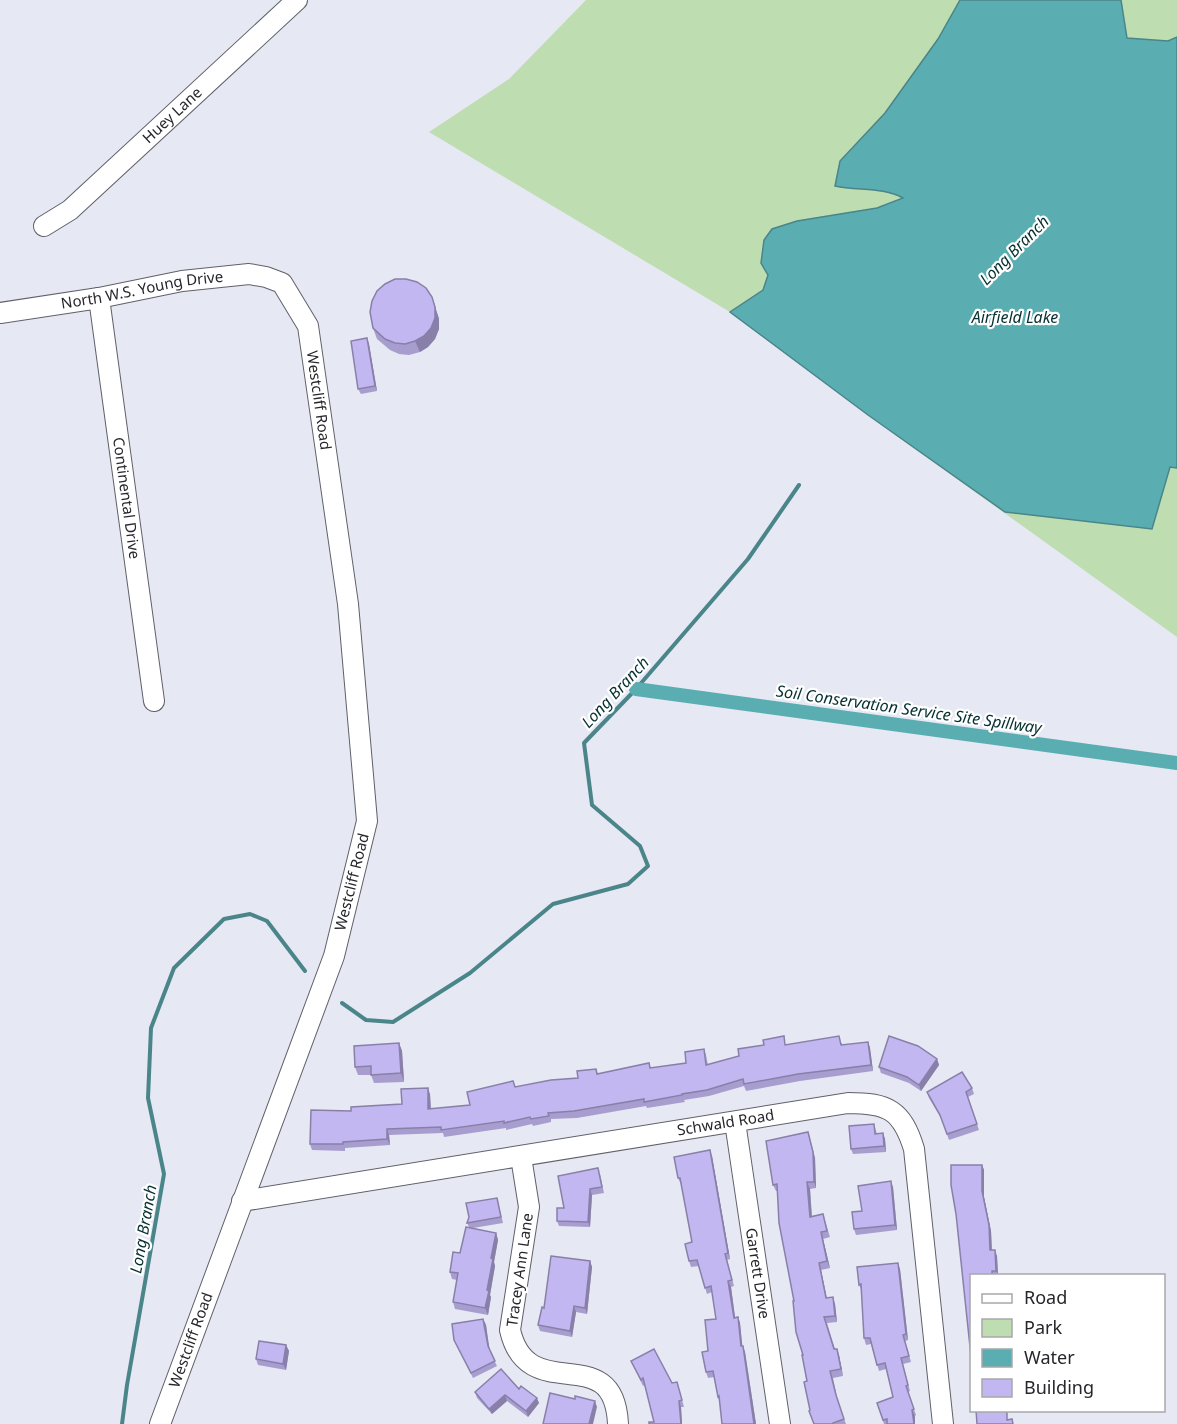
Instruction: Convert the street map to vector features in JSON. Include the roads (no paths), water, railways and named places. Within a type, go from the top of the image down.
[{"type":"street","name":"Huey Lane","points":[[44,226],[70,210],[297,0]]},
{"type":"street","name":"North W.S. Young Drive","points":[[0,314],[99,298],[182,281],[249,274],[266,277],[282,284]]},
{"type":"street","name":"Westcliff Road","points":[[160,1424],[334,956],[367,821],[348,604],[308,326],[282,284]]},
{"type":"street","name":"Continental Drive","points":[[99,298],[154,700]]},
{"type":"street","name":"Schwald Road","points":[[242,1201],[848,1103],[870,1103],[882,1106],[896,1113],[903,1121],[914,1149],[943,1424]]},
{"type":"street","name":"Garrett Drive","points":[[735,1122],[780,1424]]},
{"type":"street","name":"Tracey Ann Lane","points":[[521,1157],[529,1207],[510,1330],[513,1344],[522,1358],[540,1370],[594,1378],[605,1385],[617,1407],[618,1424]]},
{"type":"water","name":"Airfield Lake","points":[[960,0],[1121,0],[1127,38],[1168,41],[1177,37],[1177,468],[1170,467],[1152,529],[1005,512],[868,415],[730,312],[763,290],[768,275],[761,263],[764,240],[772,229],[797,221],[877,208],[903,198],[879,191],[835,186],[840,161],[885,113],[938,39]]},
{"type":"waterway","name":"Long Branch","points":[[342,1003],[366,1020],[393,1022],[470,973],[553,904],[628,884],[648,866],[640,846],[592,805],[584,743],[636,689],[748,559],[799,485]]},
{"type":"waterway","name":"Soil Conservation Service Site Spillway","points":[[636,689],[1177,763]]},
{"type":"waterway","name":"Long Branch","points":[[122,1424],[164,1174],[148,1098],[151,1028],[174,968],[224,919],[250,914],[267,921],[305,971]]}]
